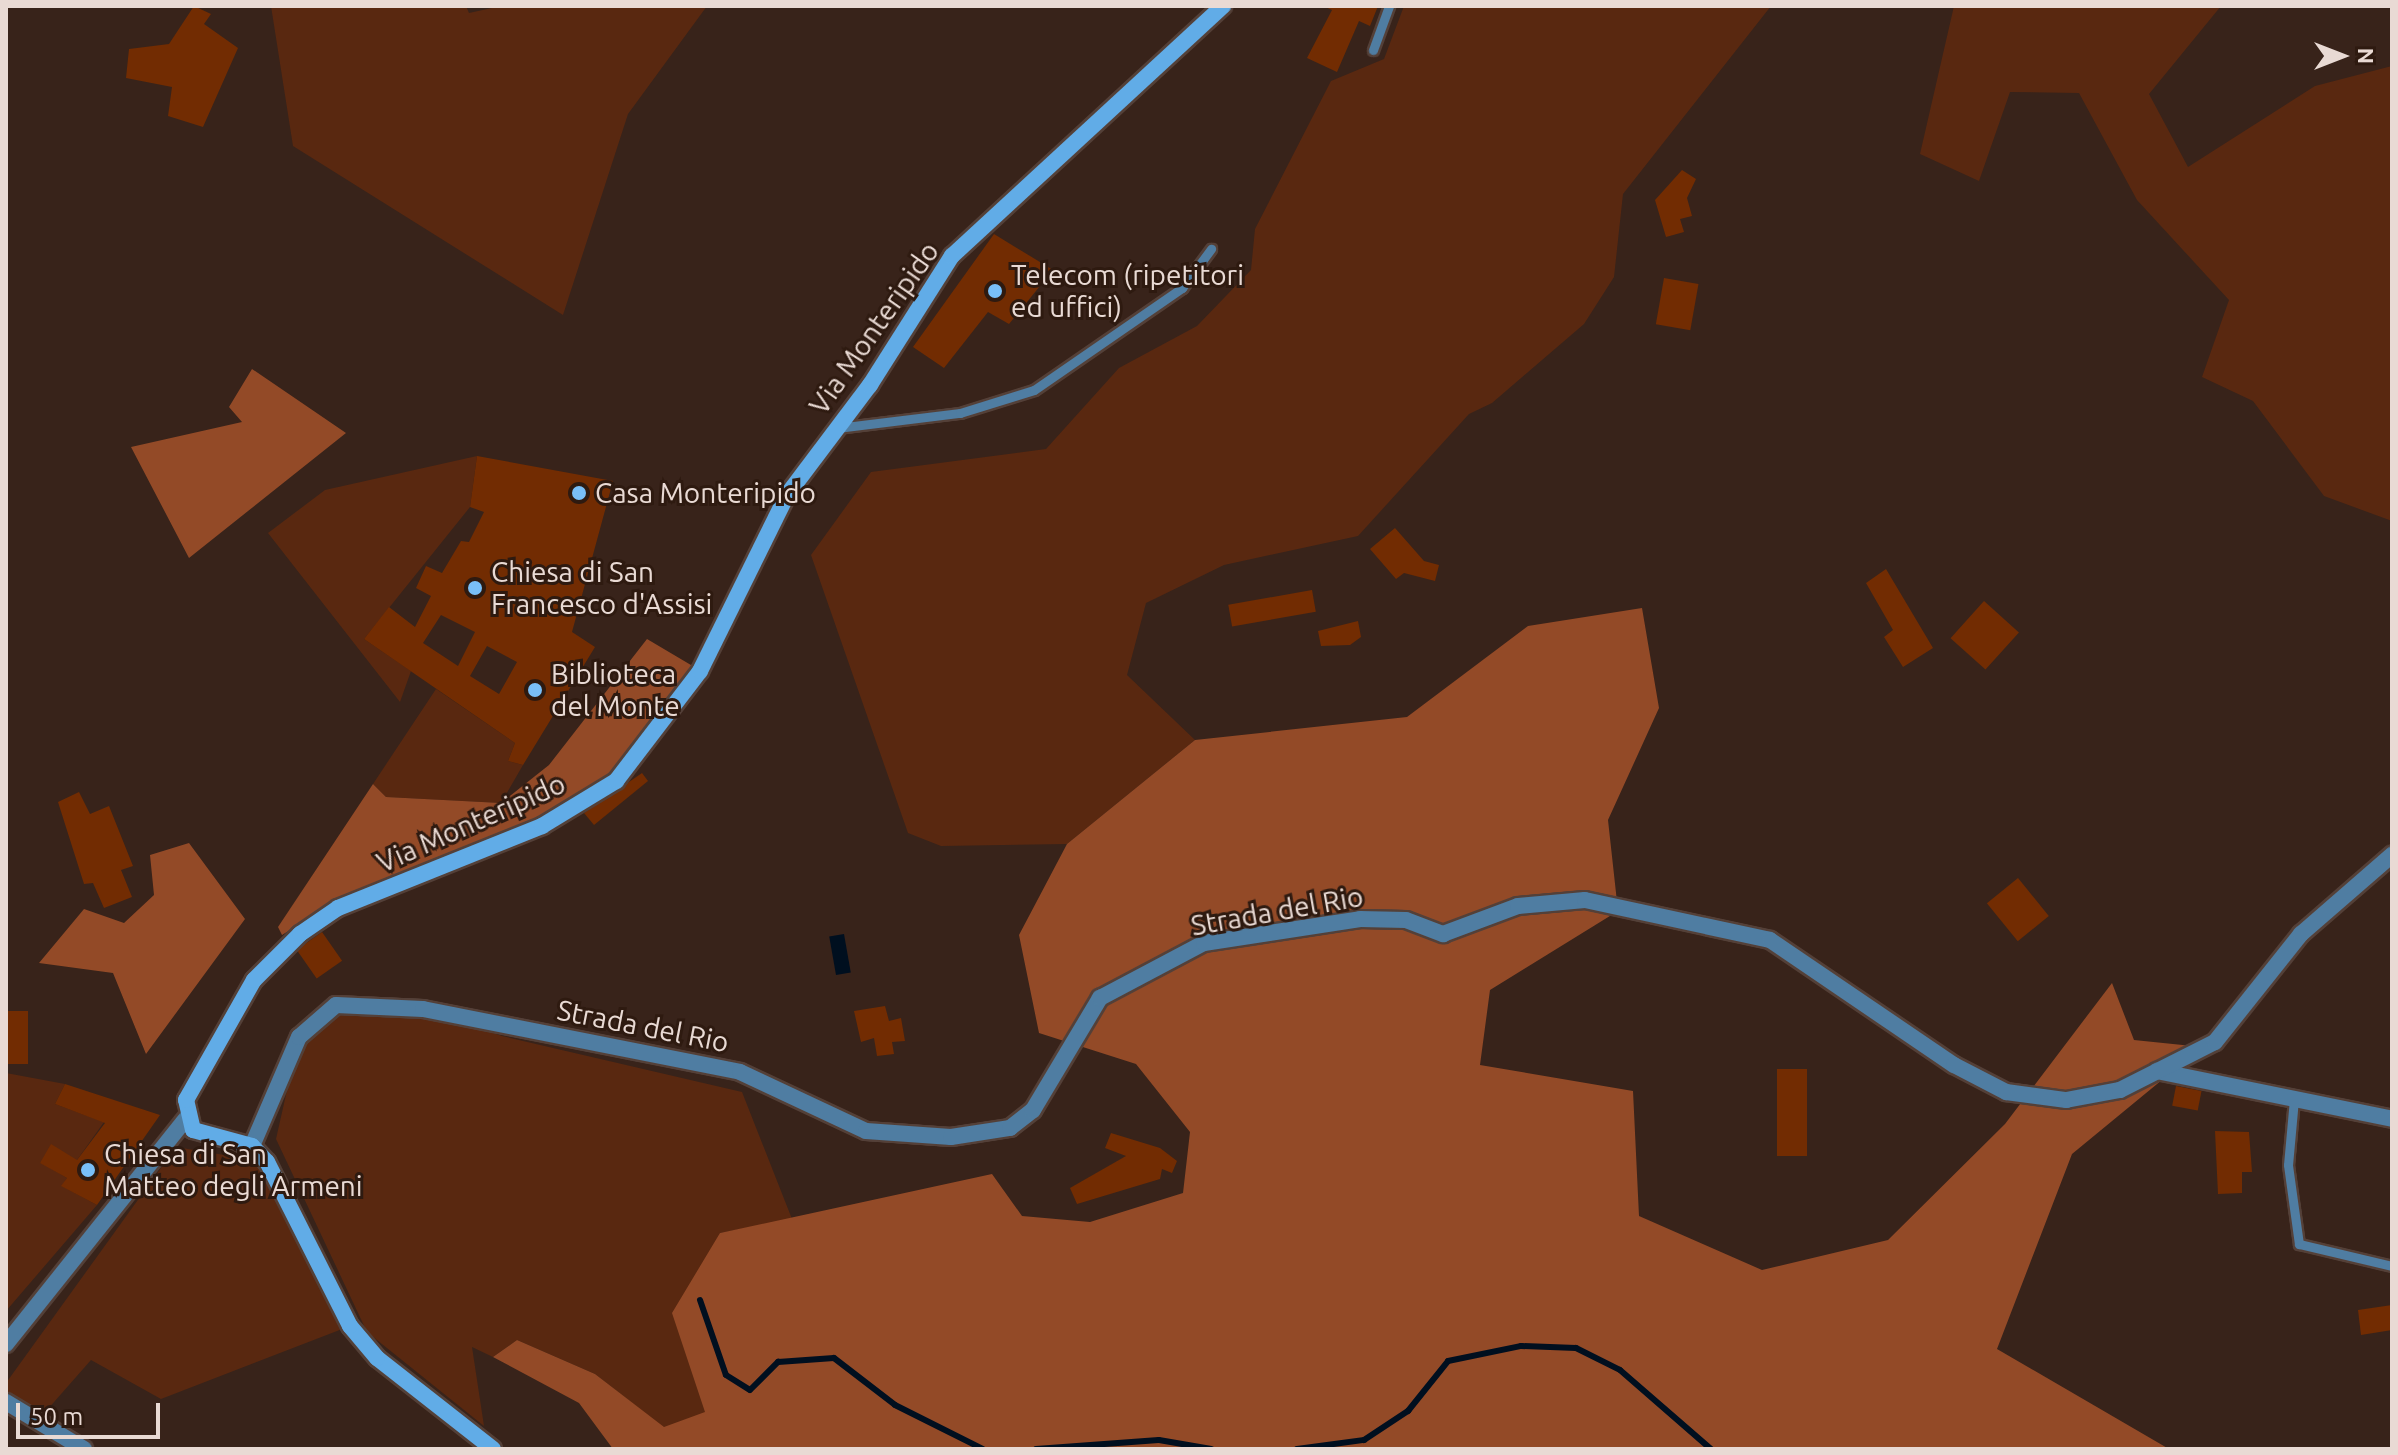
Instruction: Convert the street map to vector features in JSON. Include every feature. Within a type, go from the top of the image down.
[{"type":"street","name":"Via Monteripido","points":[[6,1344],[185,1120],[186,1100],[254,980],[300,934],[338,908],[542,826],[616,781],[700,671],[787,495],[837,428],[952,256],[1223,6]]},
{"type":"street","name":"Strada del Rio","points":[[252,1146],[299,1037],[336,1005],[423,1009],[740,1072],[866,1131],[951,1137],[1010,1128],[1033,1110],[1100,998],[1204,943],[1360,919],[1406,920],[1443,934],[1518,906],[1585,900],[1770,940],[2006,1092],[2066,1100],[2120,1090],[2215,1042],[2301,934],[2392,855]]},
{"type":"street","points":[[2157,1071],[2392,1119]]},
{"type":"street","points":[[185,1120],[193,1130],[252,1146],[282,1182],[350,1326],[377,1358],[493,1449]]},
{"type":"street","points":[[6,1402],[84,1449]]},
{"type":"lane","points":[[1373,50],[1389,6]]},
{"type":"lane","points":[[837,428],[960,413],[1034,390],[1182,288],[1211,249]]},
{"type":"lane","points":[[2294,1099],[2288,1165],[2299,1244],[2392,1266]]},
{"type":"shaded area","points":[[271,6],[466,6],[469,13],[501,6],[707,6],[628,114],[563,315],[293,146]]},
{"type":"shaded area","points":[[1404,6],[1771,6],[1623,194],[1614,277],[1584,324],[1492,403],[1469,414],[1358,536],[1224,565],[1146,603],[1127,675],[1195,740],[1067,844],[941,846],[908,833],[811,555],[871,472],[1046,449],[1119,368],[1197,326],[1251,270],[1255,229],[1331,81],[1384,59]]},
{"type":"shaded area","points":[[1954,6],[2221,6],[2149,94],[2188,167],[2315,86],[2392,66],[2392,521],[2324,496],[2253,401],[2202,377],[2229,300],[2137,200],[2079,93],[2010,92],[1979,181],[1920,154]]},
{"type":"shaded area","points":[[252,369],[346,433],[189,558],[131,447],[242,422],[229,407]]},
{"type":"shaded area","points":[[477,456],[470,507],[364,639],[411,671],[400,702],[268,533],[325,490]]},
{"type":"shaded area","points":[[1642,608],[1659,708],[1608,820],[1618,911],[1490,990],[1480,1065],[1633,1091],[1639,1216],[1762,1270],[1888,1240],[2005,1124],[2112,983],[2134,1040],[2202,1047],[2072,1154],[1997,1349],[2169,1449],[613,1449],[579,1403],[493,1357],[517,1340],[595,1374],[664,1427],[705,1412],[672,1313],[720,1233],[992,1174],[1022,1216],[1090,1222],[1183,1193],[1190,1132],[1136,1064],[1039,1033],[1019,935],[1067,844],[1195,740],[1407,717],[1528,626]]},
{"type":"shaded area","points":[[647,639],[696,668],[612,777],[539,823],[337,901],[282,935],[278,927],[373,784],[386,797],[501,803],[549,765]]},
{"type":"shaded area","points":[[436,689],[515,743],[508,761],[523,765],[501,803],[386,797],[373,784]]},
{"type":"shaded area","points":[[189,843],[245,919],[146,1054],[113,973],[39,963],[84,909],[124,923],[154,895],[150,855]]},
{"type":"shaded area","points":[[336,1005],[423,1009],[502,1036],[742,1092],[792,1219],[720,1233],[705,1413],[664,1428],[595,1374],[517,1340],[493,1357],[472,1347],[484,1426],[367,1332],[276,1139],[299,1037]]},
{"type":"shaded area","points":[[6,1073],[65,1084],[55,1104],[104,1122],[77,1160],[40,1162],[67,1178],[62,1186],[97,1205],[6,1311]]},
{"type":"shaded area","points":[[176,1147],[267,1162],[350,1326],[161,1399],[91,1360],[47,1410],[6,1399],[6,1383]]},
{"type":"water","points":[[844,934],[851,972],[836,975],[829,937]]},
{"type":"building","points":[[194,6],[211,14],[204,24],[238,48],[203,127],[168,116],[172,87],[126,78],[129,49],[169,44]]},
{"type":"building","points":[[1323,6],[1378,6],[1370,26],[1359,21],[1337,72],[1307,58],[1332,10]]},
{"type":"building","points":[[1682,170],[1696,179],[1687,198],[1692,216],[1680,219],[1684,232],[1666,237],[1655,200]]},
{"type":"building","name":"Telecom (ripetitori ed uffici)","points":[[994,234],[1053,270],[1009,324],[988,312],[944,368],[913,347]]},
{"type":"building","points":[[1664,278],[1698,284],[1690,330],[1656,324]]},
{"type":"building","points":[[477,456],[613,481],[572,632],[595,647],[523,765],[508,761],[515,743],[364,639],[389,607],[415,627],[431,596],[416,588],[426,566],[442,573],[461,541],[469,542],[484,512],[470,507]],"holes":[[[441,615],[475,632],[458,666],[423,643]],[[487,646],[517,662],[499,694],[470,676]]]},
{"type":"building","points":[[1395,528],[1424,561],[1439,565],[1435,581],[1404,573],[1396,579],[1370,549]]},
{"type":"building","points":[[1886,569],[1933,648],[1903,667],[1884,637],[1893,630],[1866,583]]},
{"type":"building","points":[[1312,590],[1316,612],[1232,626],[1228,605]]},
{"type":"building","points":[[1984,601],[2019,632],[1985,670],[1951,638]]},
{"type":"building","points":[[1358,621],[1361,637],[1350,645],[1321,646],[1318,631]]},
{"type":"building","points":[[642,773],[648,781],[594,825],[584,813]]},
{"type":"building","points":[[79,792],[90,814],[109,806],[133,866],[121,870],[132,897],[104,908],[93,883],[84,884],[58,802]]},
{"type":"building","points":[[2018,878],[2049,916],[2018,941],[1987,903]]},
{"type":"building","points":[[322,932],[342,961],[317,978],[297,950]]},
{"type":"building","points":[[885,1006],[889,1021],[901,1018],[905,1041],[892,1042],[894,1054],[877,1056],[874,1038],[861,1042],[854,1011]]},
{"type":"building","points":[[6,1011],[28,1011],[28,1064],[6,1064]]},
{"type":"building","points":[[1777,1069],[1807,1069],[1807,1156],[1777,1156]]},
{"type":"building","points":[[65,1084],[160,1115],[97,1205],[61,1186],[67,1178],[40,1163],[51,1144],[77,1160],[105,1123],[55,1104]]},
{"type":"building","points":[[2176,1086],[2202,1091],[2198,1111],[2172,1106]]},
{"type":"building","points":[[2215,1131],[2249,1132],[2252,1172],[2242,1172],[2242,1193],[2218,1194]]},
{"type":"building","points":[[1111,1133],[1160,1148],[1177,1161],[1172,1173],[1162,1169],[1160,1179],[1077,1204],[1070,1188],[1126,1156],[1105,1148]]},
{"type":"building","points":[[2392,1305],[2392,1330],[2361,1335],[2358,1310]]},
{"type":"waterway","points":[[700,1300],[726,1375],[750,1390],[778,1362],[834,1358],[895,1405],[983,1449]]},
{"type":"waterway","points":[[1297,1449],[1364,1440],[1408,1411],[1448,1361],[1521,1346],[1576,1348],[1620,1370],[1711,1449]]},
{"type":"waterway","points":[[1036,1449],[1159,1440],[1211,1449]]},
{"type":"place","name":"Telecom (ripetitori ed uffici)","points":[[995,291]]},
{"type":"place","name":"Casa Monteripido","points":[[579,493]]},
{"type":"place","name":"Chiesa di San Francesco d'Assisi","points":[[475,588]]},
{"type":"place","name":"Biblioteca del Monte","points":[[535,690]]},
{"type":"place","name":"Chiesa di San Matteo degli Armeni","points":[[88,1170]]}]
